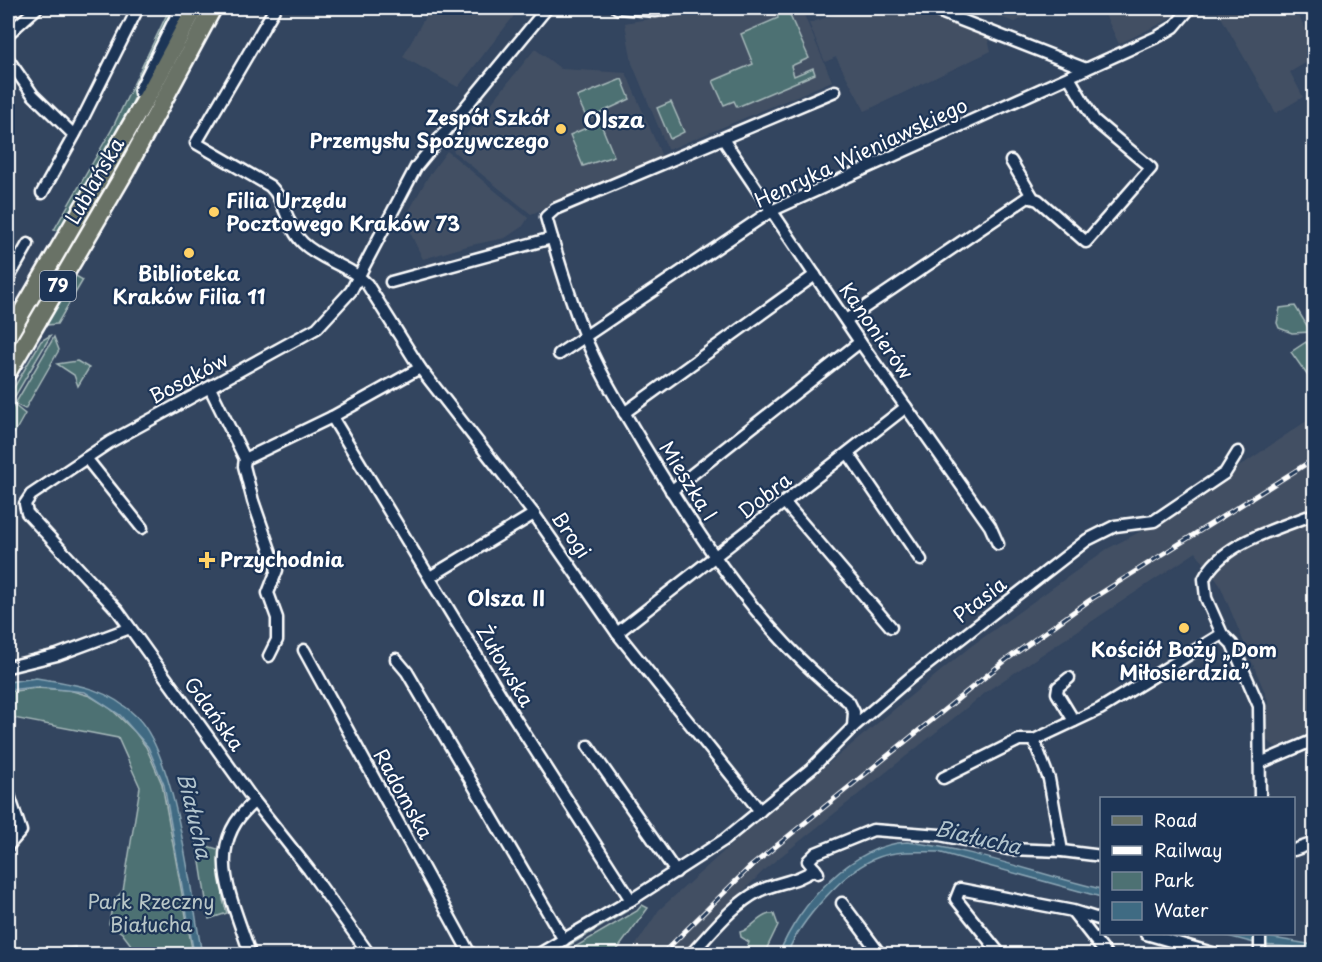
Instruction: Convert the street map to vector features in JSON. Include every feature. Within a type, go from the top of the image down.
[{"type":"main road","name":"Lublańska","points":[[121,142],[144,88],[183,8]]},
{"type":"main road","name":"Lublańska","points":[[8,336],[121,142],[195,8]]},
{"type":"main road","name":"Lublańska","points":[[8,372],[148,132],[213,8]]},
{"type":"street","points":[[8,34],[37,8]]},
{"type":"street","points":[[42,193],[138,8]]},
{"type":"street","points":[[275,8],[196,143],[270,186],[277,194],[303,243],[358,275]]},
{"type":"street","name":"Bosaków","points":[[26,501],[31,495],[86,458],[317,328],[347,296],[416,167],[547,8]]},
{"type":"street","points":[[617,8],[655,11],[678,8]]},
{"type":"street","points":[[930,8],[1086,69]]},
{"type":"street","name":"Henryka Wieniawskiego","points":[[559,354],[771,212],[1169,30],[1190,8]]},
{"type":"street","points":[[8,59],[39,102],[74,135]]},
{"type":"street","points":[[1011,161],[1032,196],[1086,242],[1151,168],[1094,120],[1069,77]]},
{"type":"street","points":[[723,139],[835,92]]},
{"type":"street","name":"Kanonierów","points":[[723,139],[771,212],[990,526],[998,544]]},
{"type":"street","name":"Mieszka I","points":[[723,139],[555,209],[546,217],[584,336],[624,413],[671,491],[715,558],[795,656],[849,702],[854,712],[854,726]]},
{"type":"street","points":[[846,320],[1024,199],[1032,196]]},
{"type":"street","points":[[391,282],[552,238]]},
{"type":"street","points":[[8,276],[28,244]]},
{"type":"street","name":"Brogi","points":[[358,275],[420,368],[534,514],[617,633],[760,811]]},
{"type":"street","points":[[624,413],[815,275]]},
{"type":"street","points":[[671,491],[861,342]]},
{"type":"street","points":[[245,459],[332,417],[420,368]]},
{"type":"street","points":[[210,388],[245,459],[243,466],[253,501],[277,570],[268,593],[277,618],[277,640],[269,656]]},
{"type":"street","name":"Dobra","points":[[617,633],[906,407]]},
{"type":"street","name":"Żułowska","points":[[332,417],[514,717],[631,900]]},
{"type":"street","name":"Ptasia","points":[[539,954],[631,900],[714,847],[811,769],[854,726],[910,678],[1087,540],[1114,526],[1154,520],[1226,473],[1238,452]]},
{"type":"street","points":[[848,453],[921,560]]},
{"type":"street","points":[[86,458],[142,528]]},
{"type":"street","name":"Gdańska","points":[[26,501],[27,513],[102,590],[254,801],[309,870],[369,954]]},
{"type":"street","points":[[785,503],[891,627]]},
{"type":"street","points":[[430,577],[534,514]]},
{"type":"street","points":[[1260,797],[1258,705],[1232,644],[1222,634],[1204,588],[1203,579],[1215,562],[1244,544],[1314,514]]},
{"type":"street","points":[[8,667],[57,655],[130,628]]},
{"type":"street","points":[[943,778],[1019,740],[1034,740],[1100,709],[1222,634]]},
{"type":"street","name":"Radomska","points":[[304,650],[470,954]]},
{"type":"street","points":[[396,659],[407,672],[564,940]]},
{"type":"street","points":[[1069,678],[1057,690],[1074,721]]},
{"type":"street","points":[[1034,740],[1049,779],[1062,851]]},
{"type":"street","points":[[1260,763],[1314,740]]},
{"type":"street","points":[[588,746],[676,872]]},
{"type":"street","points":[[8,792],[21,831],[8,846]]},
{"type":"street","points":[[250,954],[223,859],[230,832],[237,819],[254,801]]},
{"type":"street","points":[[692,954],[745,901],[766,888],[798,880],[814,868],[816,853],[873,830],[940,835],[1008,849],[1062,851],[1100,856]]},
{"type":"street","points":[[1295,849],[1314,843]]},
{"type":"street","points":[[1000,954],[956,899],[960,889],[1073,911],[1100,920]]},
{"type":"street","points":[[842,903],[880,954]]},
{"type":"street","points":[[1073,911],[1106,954]]},
{"type":"street","points":[[1153,935],[1216,954]]},
{"type":"street","points":[[1260,935],[1260,954]]},
{"type":"shaded area","points":[[430,8],[514,8],[513,17],[458,87],[403,57]]},
{"type":"shaded area","points":[[715,8],[801,8],[832,81],[668,150],[632,63],[625,23]]},
{"type":"shaded area","points":[[859,8],[918,8],[987,36],[991,51],[865,111],[836,57],[825,62],[809,23]]},
{"type":"shaded area","points":[[972,8],[1044,8],[1015,22]]},
{"type":"shaded area","points":[[1102,8],[1178,8],[1166,21],[1119,44]]},
{"type":"shaded area","points":[[1216,8],[1294,8],[1314,44],[1314,58],[1290,72],[1303,97],[1276,113]]},
{"type":"shaded area","name":"Zespół Szkół Przemysłu Spożywczego","points":[[535,49],[561,69],[626,73],[663,159],[531,214],[453,151]]},
{"type":"shaded area","points":[[447,151],[528,218],[523,226],[505,238],[423,259],[404,220],[428,177]]},
{"type":"shaded area","points":[[1314,416],[1314,731],[1277,747],[1266,740],[1268,700],[1220,585],[1196,552],[990,689],[765,869],[681,954],[630,954],[659,910],[742,835],[970,647],[1107,549],[1153,525]]},
{"type":"green space","points":[[170,8],[176,8],[131,105],[59,231],[54,230],[112,129]]},
{"type":"green space","points":[[780,8],[787,9],[809,58],[791,66],[794,76],[813,68],[815,74],[737,107],[734,101],[724,105],[713,81],[753,64],[741,34],[778,18],[777,13]]},
{"type":"green space","points":[[622,79],[630,99],[587,119],[577,97]]},
{"type":"green space","points":[[671,102],[684,132],[670,139],[657,108]]},
{"type":"green space","points":[[600,122],[614,156],[583,166],[570,135]]},
{"type":"green space","points":[[74,275],[83,280],[57,324],[46,325]]},
{"type":"green space","points":[[1295,306],[1311,332],[1292,333],[1279,328],[1277,323],[1280,308]]},
{"type":"green space","points":[[51,335],[8,408],[8,398],[41,341]]},
{"type":"green space","points":[[54,337],[59,350],[25,409],[15,404]]},
{"type":"green space","points":[[1306,342],[1314,355],[1314,376],[1310,379],[1291,352]]},
{"type":"green space","points":[[77,361],[89,368],[78,386],[74,375],[57,364]]},
{"type":"green space","points":[[14,405],[25,414],[8,444],[8,417]]},
{"type":"green space","name":"Park Rzeczny Białucha","points":[[36,688],[69,690],[90,696],[110,708],[135,732],[146,747],[162,784],[193,954],[138,954],[122,933],[109,924],[113,901],[123,891],[140,787],[118,738],[8,717],[8,692]]},
{"type":"green space","points":[[197,843],[221,850],[223,898],[227,913],[209,919]]},
{"type":"green space","points":[[642,905],[648,908],[614,954],[563,954],[637,911]]},
{"type":"green space","points":[[626,909],[627,911],[555,954],[551,954]]},
{"type":"green space","points":[[769,914],[774,914],[778,925],[764,954],[750,954],[746,950],[749,942],[741,937],[740,932]]},
{"type":"green space","points":[[75,947],[81,954],[46,954],[45,951]]},
{"type":"water","points":[[36,678],[90,688],[114,699],[137,717],[151,737],[162,763],[180,829],[202,954],[194,954],[164,785],[148,747],[120,715],[85,692],[36,687],[8,690],[8,682]]},
{"type":"water","points":[[907,842],[956,850],[1100,889],[1100,897],[938,852],[893,853],[866,863],[838,884],[802,927],[787,954],[779,954],[799,916],[813,898],[847,866],[866,854],[886,846]]},
{"type":"water","points":[[1224,935],[1256,935],[1308,944],[1314,946],[1314,954],[1291,947],[1262,945]]},
{"type":"railway","points":[[662,954],[749,868],[1006,660],[1090,600],[1314,459]]},
{"type":"place","name":"Zespół Szkół Przemysłu Spożywczego","points":[[561,129]]},
{"type":"place","name":"Filia Urzędu Pocztowego Kraków 73","points":[[214,212]]},
{"type":"place","name":"Biblioteka Kraków Filia 11","points":[[189,253]]},
{"type":"place","name":"Przychodnia","points":[[207,560]]},
{"type":"place","name":"Kościół Boży „Dom Miłosierdzia”","points":[[1184,628]]},
{"type":"district","name":"Olsza","points":[[614,120]]},
{"type":"district","name":"Olsza II","points":[[506,599]]},
{"type":"water label","name":"Białucha","points":[[194,816]]},
{"type":"water label","name":"Białucha","points":[[978,838]]}]
